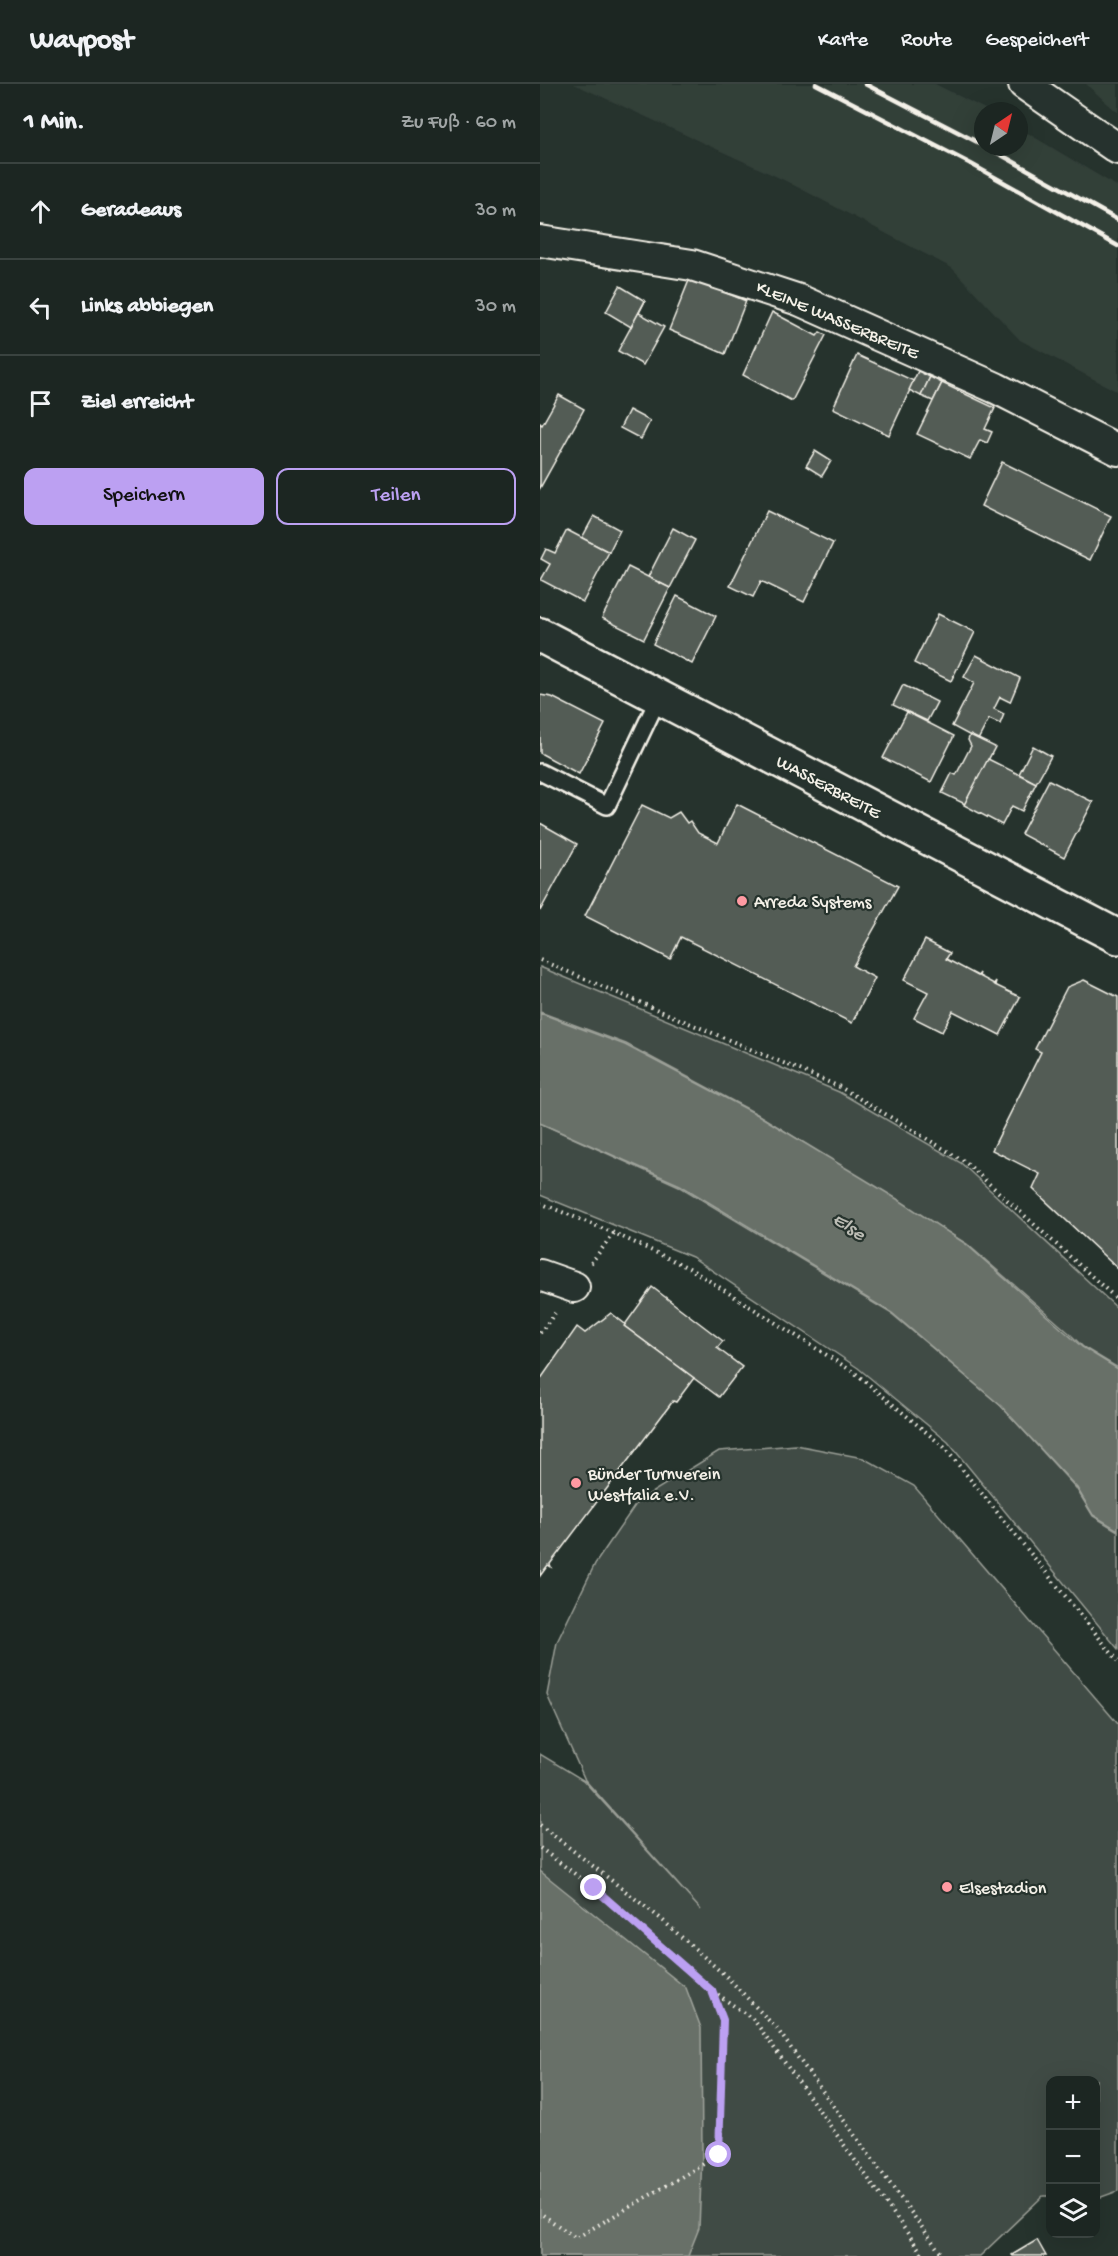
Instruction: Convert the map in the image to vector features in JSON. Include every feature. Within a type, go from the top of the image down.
[{"type":"main road","name":"WASSERBREITE","points":[[540,635],[1118,937]]},
{"type":"street","points":[[1024,84],[1118,149]]},
{"type":"street","name":"KLEINE WASSERBREITE","points":[[540,241],[692,265],[799,300],[996,388],[1118,450]]},
{"type":"street","points":[[540,1275],[574,1287]]},
{"type":"lane","points":[[540,772],[607,806],[658,697]]},
{"type":"path","points":[[540,960],[840,1087],[964,1161],[1118,1300]]},
{"type":"path","points":[[540,1203],[614,1233],[689,1268],[855,1372],[944,1447],[1118,1661]]},
{"type":"path","points":[[540,1825],[660,1918],[728,1978],[777,2029],[943,2256]]},
{"type":"path","points":[[540,1848],[594,1888],[712,1991],[754,2020],[924,2256]]},
{"type":"path","points":[[540,2213],[576,2238],[719,2155],[723,2020],[712,1991]]},
{"type":"shaded area","points":[[574,84],[935,84],[974,104],[974,156],[1028,156],[1028,133],[1118,187],[1118,392],[1020,340],[952,268],[784,180]]},
{"type":"shaded area","points":[[1086,84],[1118,84],[1118,113]]},
{"type":"shaded area","points":[[540,967],[839,1092],[961,1163],[1118,1309],[1118,1368],[1083,1347],[967,1244],[757,1114],[626,1044],[540,1012]]},
{"type":"shaded area","points":[[540,1123],[679,1186],[892,1314],[1001,1406],[1076,1488],[1093,1516],[1118,1531],[1118,1649],[948,1442],[858,1368],[692,1257],[540,1195]]},
{"type":"shaded area","points":[[796,1445],[863,1458],[914,1486],[1118,1724],[1118,2191],[1100,2198],[1100,2076],[1046,2076],[1046,2196],[1043,2196],[980,2256],[540,2256],[540,1754],[583,1780],[701,1910],[585,1780],[547,1695],[557,1642],[595,1564],[638,1501],[719,1451]]},
{"type":"water","name":"Else","points":[[540,1013],[625,1045],[758,1115],[902,1202],[966,1244],[1082,1347],[1118,1369],[1118,1530],[1093,1515],[1077,1488],[1001,1406],[892,1313],[680,1185],[540,1123]]},
{"type":"water","points":[[540,1871],[686,1988],[701,2028],[702,2155],[699,2228],[688,2256],[540,2256]]},
{"type":"building","points":[[690,278],[746,301],[725,354],[669,330]]},
{"type":"building","points":[[620,286],[645,301],[631,327],[606,312]]},
{"type":"building","points":[[645,301],[639,313],[664,327],[643,365],[618,351]]},
{"type":"building","points":[[772,312],[817,336],[820,332],[826,335],[792,401],[743,375]]},
{"type":"building","points":[[857,355],[914,381],[889,435],[833,408]]},
{"type":"building","points":[[918,371],[930,377],[921,396],[909,390]]},
{"type":"building","points":[[930,377],[942,383],[933,401],[921,396]]},
{"type":"building","points":[[942,383],[995,408],[985,429],[992,432],[987,443],[980,440],[970,459],[917,434]]},
{"type":"building","points":[[559,395],[584,409],[540,488],[540,423],[542,425]]},
{"type":"building","points":[[629,410],[650,421],[641,439],[620,428]]},
{"type":"building","points":[[815,451],[831,461],[822,476],[806,466]]},
{"type":"building","points":[[1002,462],[1111,516],[1090,560],[981,506]]},
{"type":"building","points":[[767,511],[833,543],[804,602],[761,581],[753,597],[730,586]]},
{"type":"building","points":[[594,516],[620,530],[609,552],[582,538]]},
{"type":"building","points":[[673,528],[695,540],[670,588],[648,577]]},
{"type":"building","points":[[567,530],[609,552],[583,602],[541,580],[550,564],[541,559],[546,549],[555,553]]},
{"type":"building","points":[[628,567],[670,588],[644,639],[602,618]]},
{"type":"building","points":[[677,596],[716,616],[692,664],[653,644]]},
{"type":"building","points":[[938,614],[975,632],[951,681],[914,663]]},
{"type":"building","points":[[976,655],[1020,678],[1010,702],[1000,697],[994,709],[1004,714],[1000,724],[989,719],[978,740],[952,726],[974,683],[964,677]]},
{"type":"building","points":[[903,685],[937,702],[927,721],[893,705]]},
{"type":"building","points":[[540,695],[552,697],[605,724],[579,774],[540,753]]},
{"type":"building","points":[[907,712],[954,736],[931,782],[883,758]]},
{"type":"building","points":[[970,735],[995,747],[965,804],[942,793],[952,773],[956,775],[971,746],[968,740]]},
{"type":"building","points":[[1033,746],[1051,756],[1036,783],[1019,774]]},
{"type":"building","points":[[988,759],[1036,783],[1022,811],[1012,806],[1002,825],[964,805]]},
{"type":"building","points":[[1049,780],[1093,802],[1064,857],[1021,834]]},
{"type":"building","name":"Arreda Systems","points":[[737,804],[898,886],[853,966],[875,978],[852,1023],[681,937],[670,959],[585,916],[642,805],[669,818],[679,812],[687,823],[690,821],[698,833],[718,843]]},
{"type":"building","points":[[540,823],[577,844],[540,911]]},
{"type":"building","points":[[925,940],[950,953],[946,959],[978,976],[980,973],[979,976],[994,984],[996,981],[995,985],[1020,997],[1000,1035],[953,1011],[942,1032],[914,1018],[928,992],[904,980]]},
{"type":"building","points":[[1084,980],[1118,997],[1118,1269],[1033,1189],[1040,1174],[992,1150],[1041,1052],[1035,1049],[1067,987]]},
{"type":"building","points":[[652,1287],[723,1341],[717,1348],[742,1367],[719,1397],[624,1326]]},
{"type":"building","name":"Bünder Turnverein Westfalia e.V.","points":[[611,1313],[625,1324],[624,1326],[694,1378],[676,1402],[673,1401],[550,1564],[551,1567],[548,1565],[540,1576],[540,1380],[577,1327],[585,1333]]},
{"type":"building","points":[[1037,2240],[1046,2256],[1012,2255]]},
{"type":"railway","points":[[816,84],[971,164],[1118,246]]},
{"type":"railway","points":[[865,84],[974,140]]},
{"type":"railway","points":[[1003,156],[1118,220]]},
{"type":"place","name":"Arreda Systems","points":[[742,901]]},
{"type":"place","name":"Bünder Turnverein Westfalia e.V.","points":[[576,1483]]},
{"type":"place","name":"Elsestadion","points":[[947,1887]]},
{"type":"route","points":[[594,1888],[712,1991],[723,2020],[719,2155]]}]
